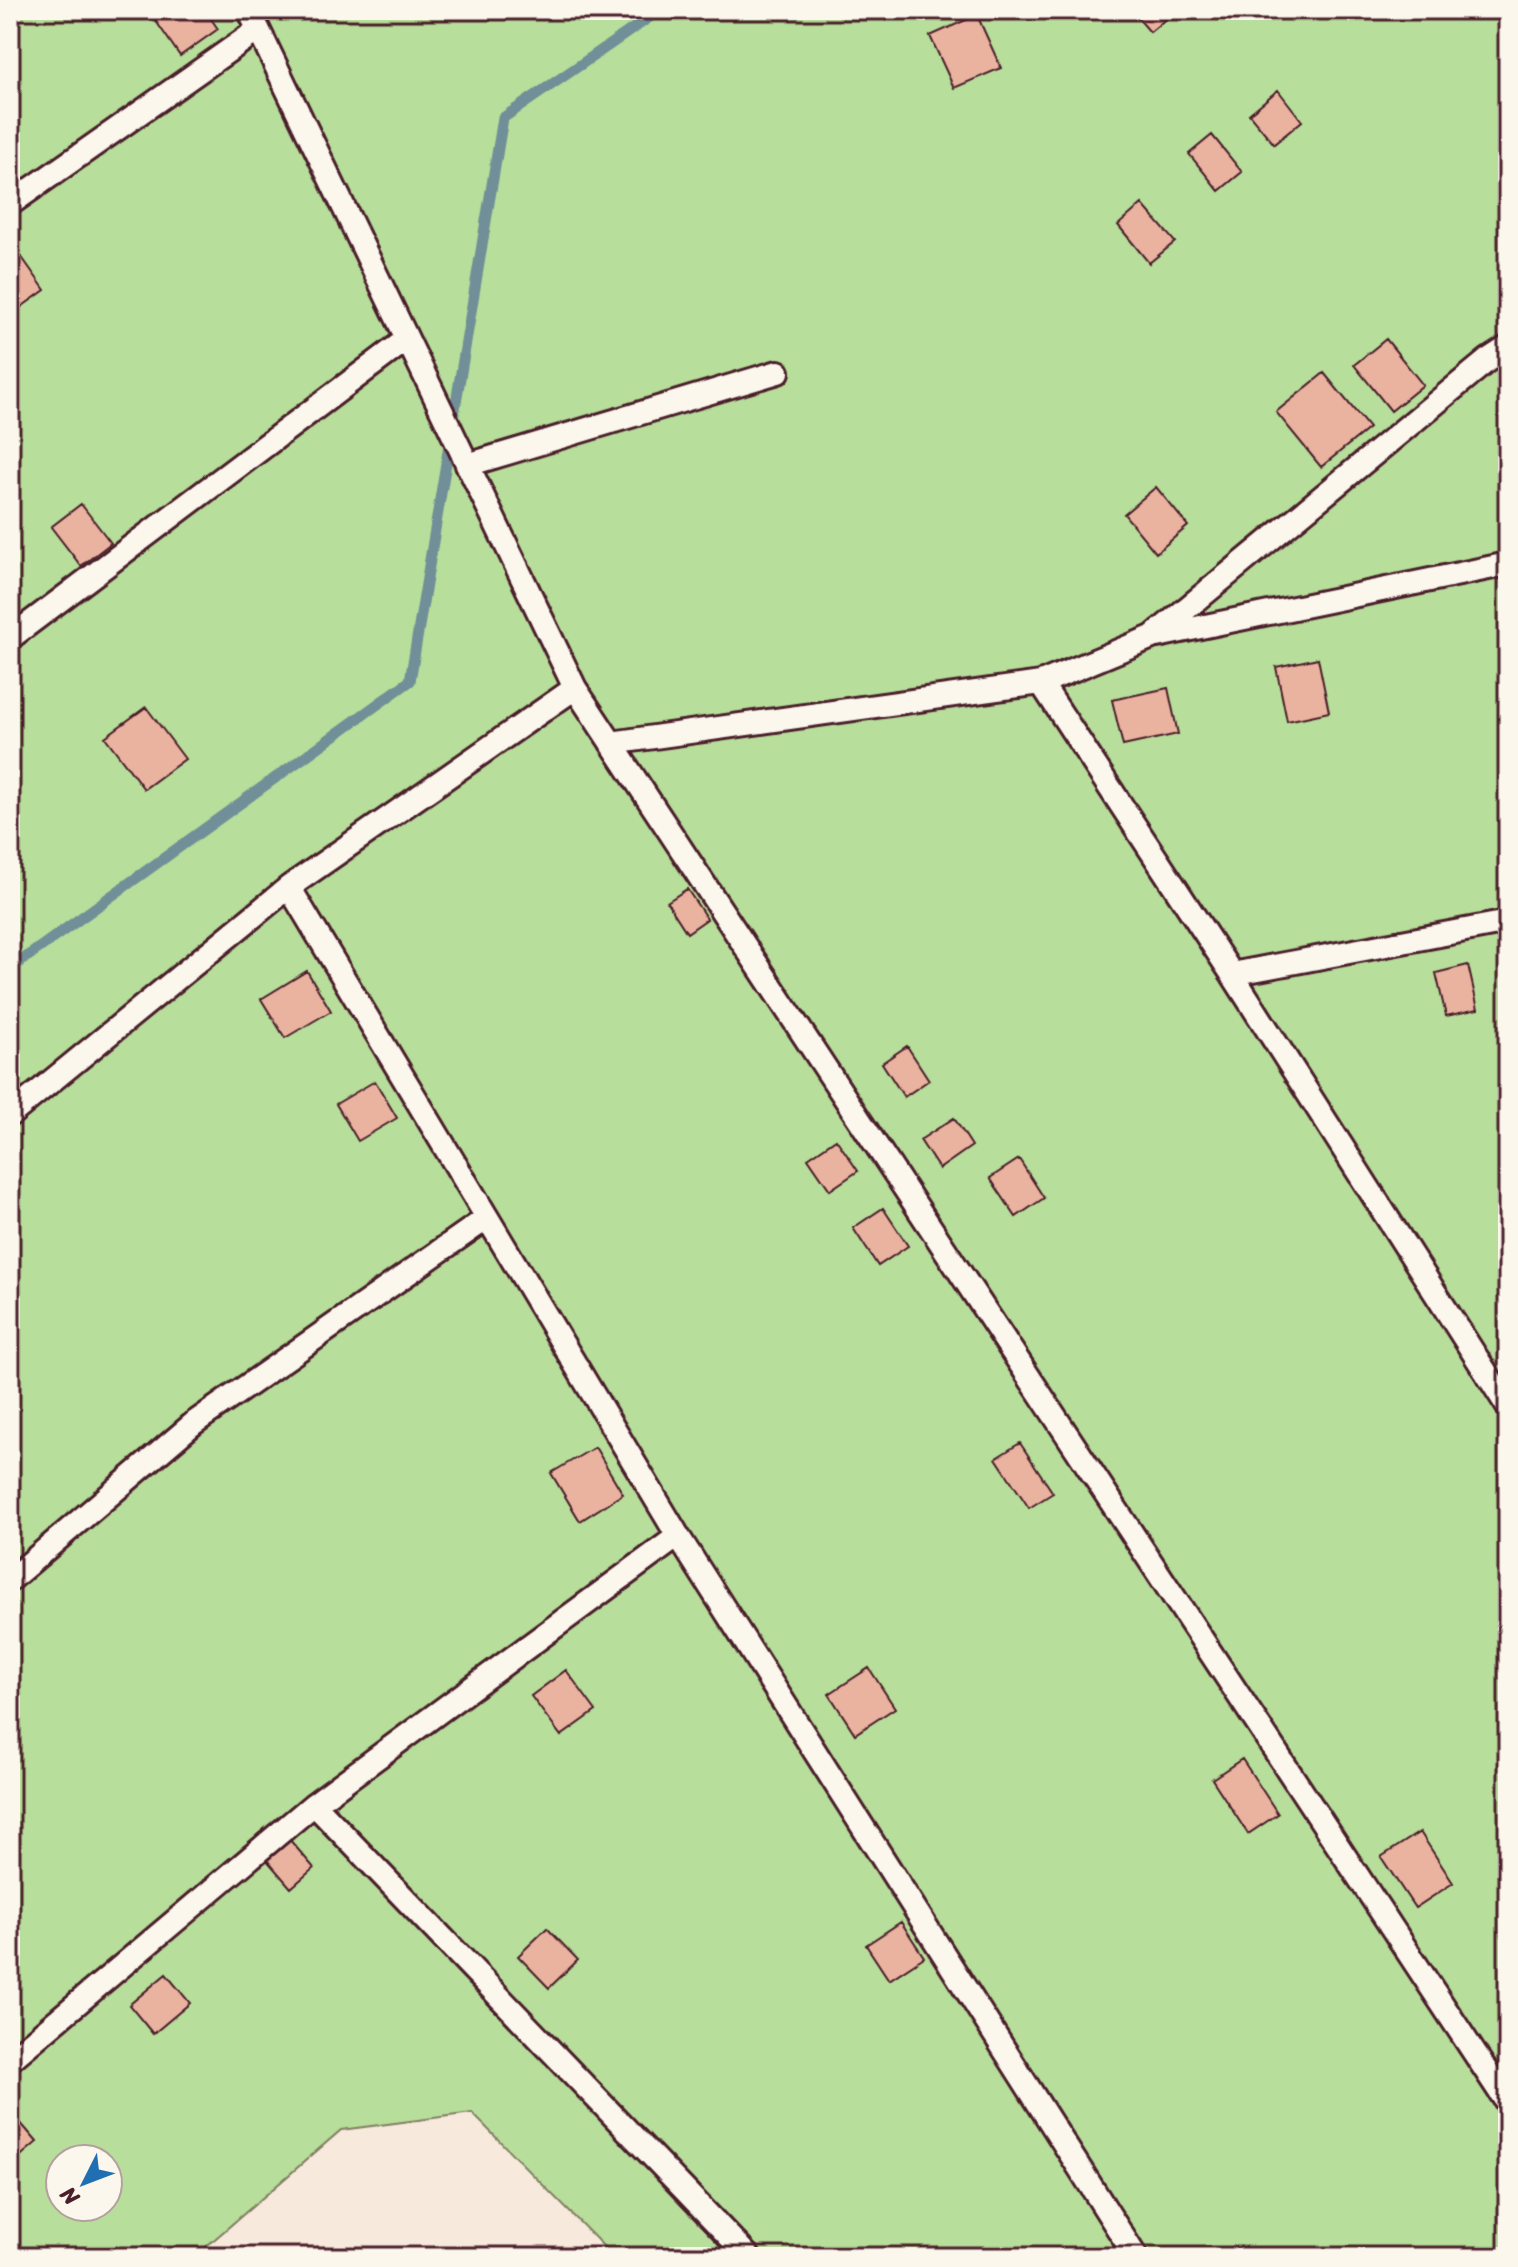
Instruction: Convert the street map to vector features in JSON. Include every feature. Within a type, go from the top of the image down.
[{"type":"lane","points":[[10,204],[254,20],[575,688],[1508,2104]]},
{"type":"lane","points":[[10,638],[407,339]]},
{"type":"lane","points":[[1152,637],[1488,360],[1508,347]]},
{"type":"lane","points":[[467,465],[778,372]]},
{"type":"lane","points":[[611,743],[1041,683],[1152,637],[1508,564]]},
{"type":"lane","points":[[1041,683],[1232,974],[1508,1407]]},
{"type":"lane","points":[[10,1115],[289,887],[575,688]]},
{"type":"lane","points":[[289,887],[678,1536],[1136,2257]]},
{"type":"lane","points":[[1232,974],[1508,922]]},
{"type":"lane","points":[[10,1580],[194,1423],[487,1218]]},
{"type":"lane","points":[[10,2060],[314,1804],[678,1536]]},
{"type":"lane","points":[[314,1804],[749,2257]]},
{"type":"green space","points":[[10,10],[1508,10],[1508,2257],[614,2257],[472,2113],[341,2130],[194,2257],[10,2257]]},
{"type":"building","points":[[156,10],[205,10],[218,29],[180,56],[151,14]]},
{"type":"building","points":[[1131,10],[1177,10],[1150,32]]},
{"type":"building","points":[[977,15],[1001,68],[954,88],[930,36]]},
{"type":"building","points":[[1278,90],[1302,121],[1274,144],[1249,114]]},
{"type":"building","points":[[1212,135],[1242,172],[1219,191],[1189,154]]},
{"type":"building","points":[[1142,204],[1175,242],[1149,263],[1118,225]]},
{"type":"building","points":[[16,249],[45,290],[10,315],[10,252]]},
{"type":"building","points":[[1386,339],[1423,385],[1391,411],[1354,365]]},
{"type":"building","points":[[1324,373],[1369,428],[1321,467],[1276,412]]},
{"type":"building","points":[[1156,487],[1188,526],[1156,553],[1124,514]]},
{"type":"building","points":[[81,504],[111,543],[81,566],[51,527]]},
{"type":"building","points":[[1318,658],[1329,712],[1287,721],[1276,667]]},
{"type":"building","points":[[1168,688],[1178,734],[1123,746],[1112,700]]},
{"type":"building","points":[[146,707],[185,759],[144,789],[105,737]]},
{"type":"building","points":[[687,889],[707,919],[687,933],[667,902]]},
{"type":"building","points":[[1468,965],[1478,1009],[1446,1016],[1436,973]]},
{"type":"building","points":[[307,971],[331,1011],[285,1038],[261,999]]},
{"type":"building","points":[[907,1046],[929,1080],[904,1097],[882,1063]]},
{"type":"building","points":[[375,1081],[397,1118],[358,1141],[336,1104]]},
{"type":"building","points":[[954,1118],[972,1146],[939,1169],[920,1140]]},
{"type":"building","points":[[836,1139],[858,1171],[830,1190],[808,1158]]},
{"type":"building","points":[[1019,1159],[1044,1198],[1016,1217],[990,1178]]},
{"type":"building","points":[[883,1208],[908,1246],[878,1266],[853,1228]]},
{"type":"building","points":[[1020,1443],[1053,1493],[1029,1508],[996,1458]]},
{"type":"building","points":[[595,1447],[623,1494],[580,1521],[551,1473]]},
{"type":"building","points":[[869,1668],[895,1708],[855,1734],[829,1694]]},
{"type":"building","points":[[566,1670],[596,1711],[561,1736],[531,1696]]},
{"type":"building","points":[[1242,1759],[1278,1814],[1248,1834],[1212,1779]]},
{"type":"building","points":[[1420,1832],[1453,1883],[1415,1908],[1381,1857]]},
{"type":"building","points":[[289,1839],[314,1868],[291,1888],[266,1859]]},
{"type":"building","points":[[901,1922],[924,1957],[889,1980],[866,1945]]},
{"type":"building","points":[[547,1928],[578,1960],[549,1988],[518,1956]]},
{"type":"building","points":[[166,1974],[190,2003],[153,2034],[129,2005]]},
{"type":"building","points":[[12,2113],[37,2142],[10,2165],[10,2115]]},
{"type":"waterway","points":[[10,969],[410,681],[503,118],[660,10]]}]
